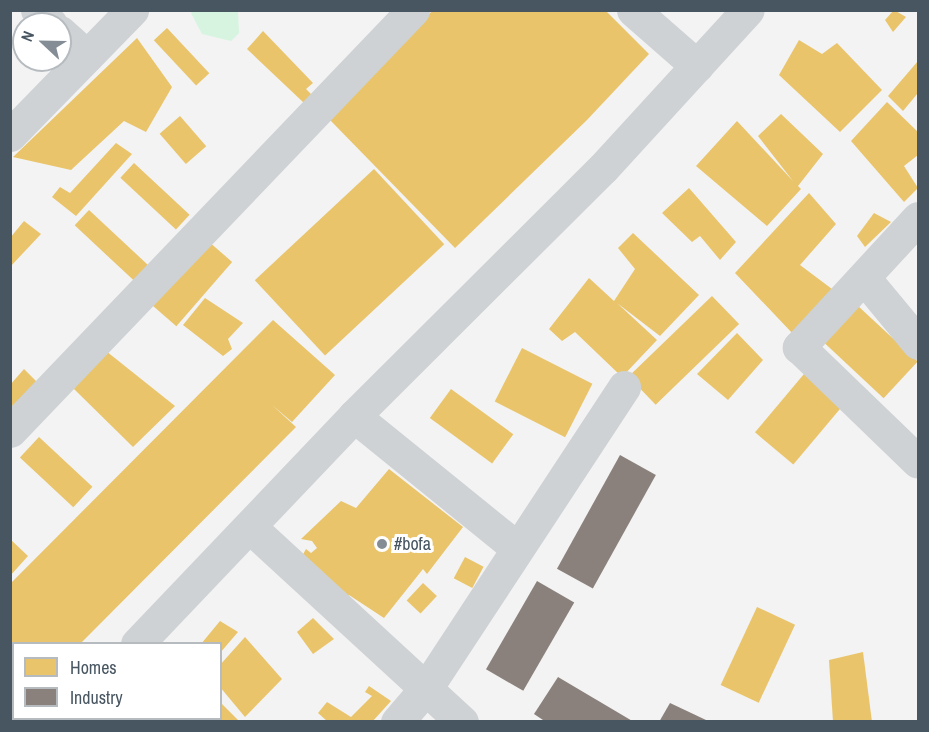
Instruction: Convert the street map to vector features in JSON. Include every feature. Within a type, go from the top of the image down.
[{"type":"street","points":[[10,135],[132,10]]},
{"type":"street","points":[[10,431],[413,10]]},
{"type":"street","points":[[633,10],[697,66]]},
{"type":"street","points":[[139,642],[250,528],[354,416],[603,168],[748,10]]},
{"type":"street","points":[[72,43],[87,56]]},
{"type":"street","points":[[918,218],[865,279],[799,347],[918,462]]},
{"type":"street","points":[[865,279],[918,343]]},
{"type":"street","points":[[397,722],[427,687],[624,387]]},
{"type":"street","points":[[354,416],[518,548]]},
{"type":"street","points":[[250,528],[427,687],[462,722]]},
{"type":"green space","points":[[193,11],[238,11],[239,33],[231,41],[202,34],[191,13]]},
{"type":"building: Homes","points":[[433,10],[605,10],[649,54],[587,120],[455,248],[330,120]]},
{"type":"building: Homes","points":[[894,10],[906,17],[893,32],[885,20]]},
{"type":"building: Homes","points":[[167,28],[209,73],[196,86],[154,40]]},
{"type":"building: Homes","points":[[263,31],[313,83],[306,89],[313,96],[304,103],[247,49]]},
{"type":"building: Homes","points":[[137,38],[172,87],[146,132],[124,121],[71,170],[13,157]]},
{"type":"building: Homes","points":[[799,40],[822,54],[837,43],[882,90],[840,132],[779,75]]},
{"type":"building: Homes","points":[[918,61],[918,93],[903,111],[888,96]]},
{"type":"building: Homes","points":[[887,102],[918,132],[918,155],[904,166],[918,188],[904,202],[851,141]]},
{"type":"building: Homes","points":[[781,114],[823,154],[798,186],[801,189],[767,226],[696,166],[737,121],[793,181],[758,136]]},
{"type":"building: Homes","points":[[180,116],[206,146],[186,164],[160,134]]},
{"type":"building: Homes","points":[[116,143],[132,154],[76,216],[52,197],[60,187],[70,193]]},
{"type":"building: Homes","points":[[134,163],[190,215],[176,229],[120,178]]},
{"type":"building: Homes","points":[[374,169],[444,244],[325,355],[255,280]]},
{"type":"building: Homes","points":[[689,188],[736,242],[720,260],[700,236],[692,242],[662,213]]},
{"type":"building: Homes","points":[[809,193],[836,224],[800,265],[832,289],[794,335],[735,273]]},
{"type":"building: Homes","points":[[89,210],[148,265],[134,281],[75,225]]},
{"type":"building: Homes","points":[[874,213],[891,222],[865,247],[857,236]]},
{"type":"building: Homes","points":[[24,221],[41,234],[10,267],[10,238]]},
{"type":"building: Homes","points":[[633,233],[699,295],[660,336],[617,303],[657,340],[622,377],[575,332],[562,341],[549,329],[589,278],[614,301],[635,269],[618,248]]},
{"type":"building: Homes","points":[[208,241],[232,262],[176,326],[152,305]]},
{"type":"building: Homes","points":[[712,296],[739,324],[656,405],[629,377]]},
{"type":"building: Homes","points":[[205,298],[243,323],[228,339],[232,349],[223,356],[183,325]]},
{"type":"building: Homes","points":[[857,305],[918,362],[884,398],[823,342]]},
{"type":"building: Homes","points":[[273,320],[335,375],[292,422],[272,405],[296,427],[82,642],[12,642],[10,717],[10,584]]},
{"type":"building: Homes","points":[[737,333],[763,360],[728,400],[697,374]]},
{"type":"building: Homes","points":[[522,348],[592,384],[565,437],[495,401]]},
{"type":"building: Homes","points":[[106,351],[175,406],[133,447],[73,388]]},
{"type":"building: Homes","points":[[809,368],[847,400],[793,464],[755,432]]},
{"type":"building: Homes","points":[[24,369],[38,383],[10,408],[10,385]]},
{"type":"building: Homes","points":[[451,389],[513,434],[492,463],[430,418]]},
{"type":"building: Homes","points":[[39,437],[92,487],[73,507],[20,457]]},
{"type":"building: Homes","name":"#bofa","points":[[389,469],[463,527],[427,574],[423,569],[384,618],[349,595],[343,598],[301,558],[306,549],[311,553],[317,548],[312,541],[301,539],[341,501],[356,508]]},
{"type":"building: Homes","points":[[10,539],[28,556],[10,576]]},
{"type":"building: Homes","points":[[465,557],[484,567],[472,588],[454,578]]},
{"type":"building: Homes","points":[[423,583],[437,596],[421,614],[407,601]]},
{"type":"building: Homes","points":[[757,607],[795,625],[759,703],[721,685]]},
{"type":"building: Homes","points":[[313,618],[334,639],[313,654],[297,632]]},
{"type":"building: Homes","points":[[220,621],[238,632],[222,651],[222,642],[203,642]]},
{"type":"building: Homes","points":[[245,637],[282,679],[245,717],[222,689],[222,663]]},
{"type":"building: Homes","points":[[863,652],[872,722],[833,722],[829,660]]},
{"type":"building: Homes","points":[[369,686],[391,701],[372,722],[328,722],[318,713],[327,702],[351,717],[372,696],[365,692]]},
{"type":"building: Homes","points":[[222,704],[240,722],[211,720],[222,720]]},
{"type":"building: Industry","points":[[620,455],[656,475],[593,589],[557,569]]},
{"type":"building: Industry","points":[[537,581],[574,602],[523,691],[486,669]]},
{"type":"building: Industry","points":[[558,677],[634,722],[546,722],[534,714]]},
{"type":"building: Industry","points":[[670,703],[706,720],[659,722]]},
{"type":"place","name":"#bofa","points":[[382,544]]}]
